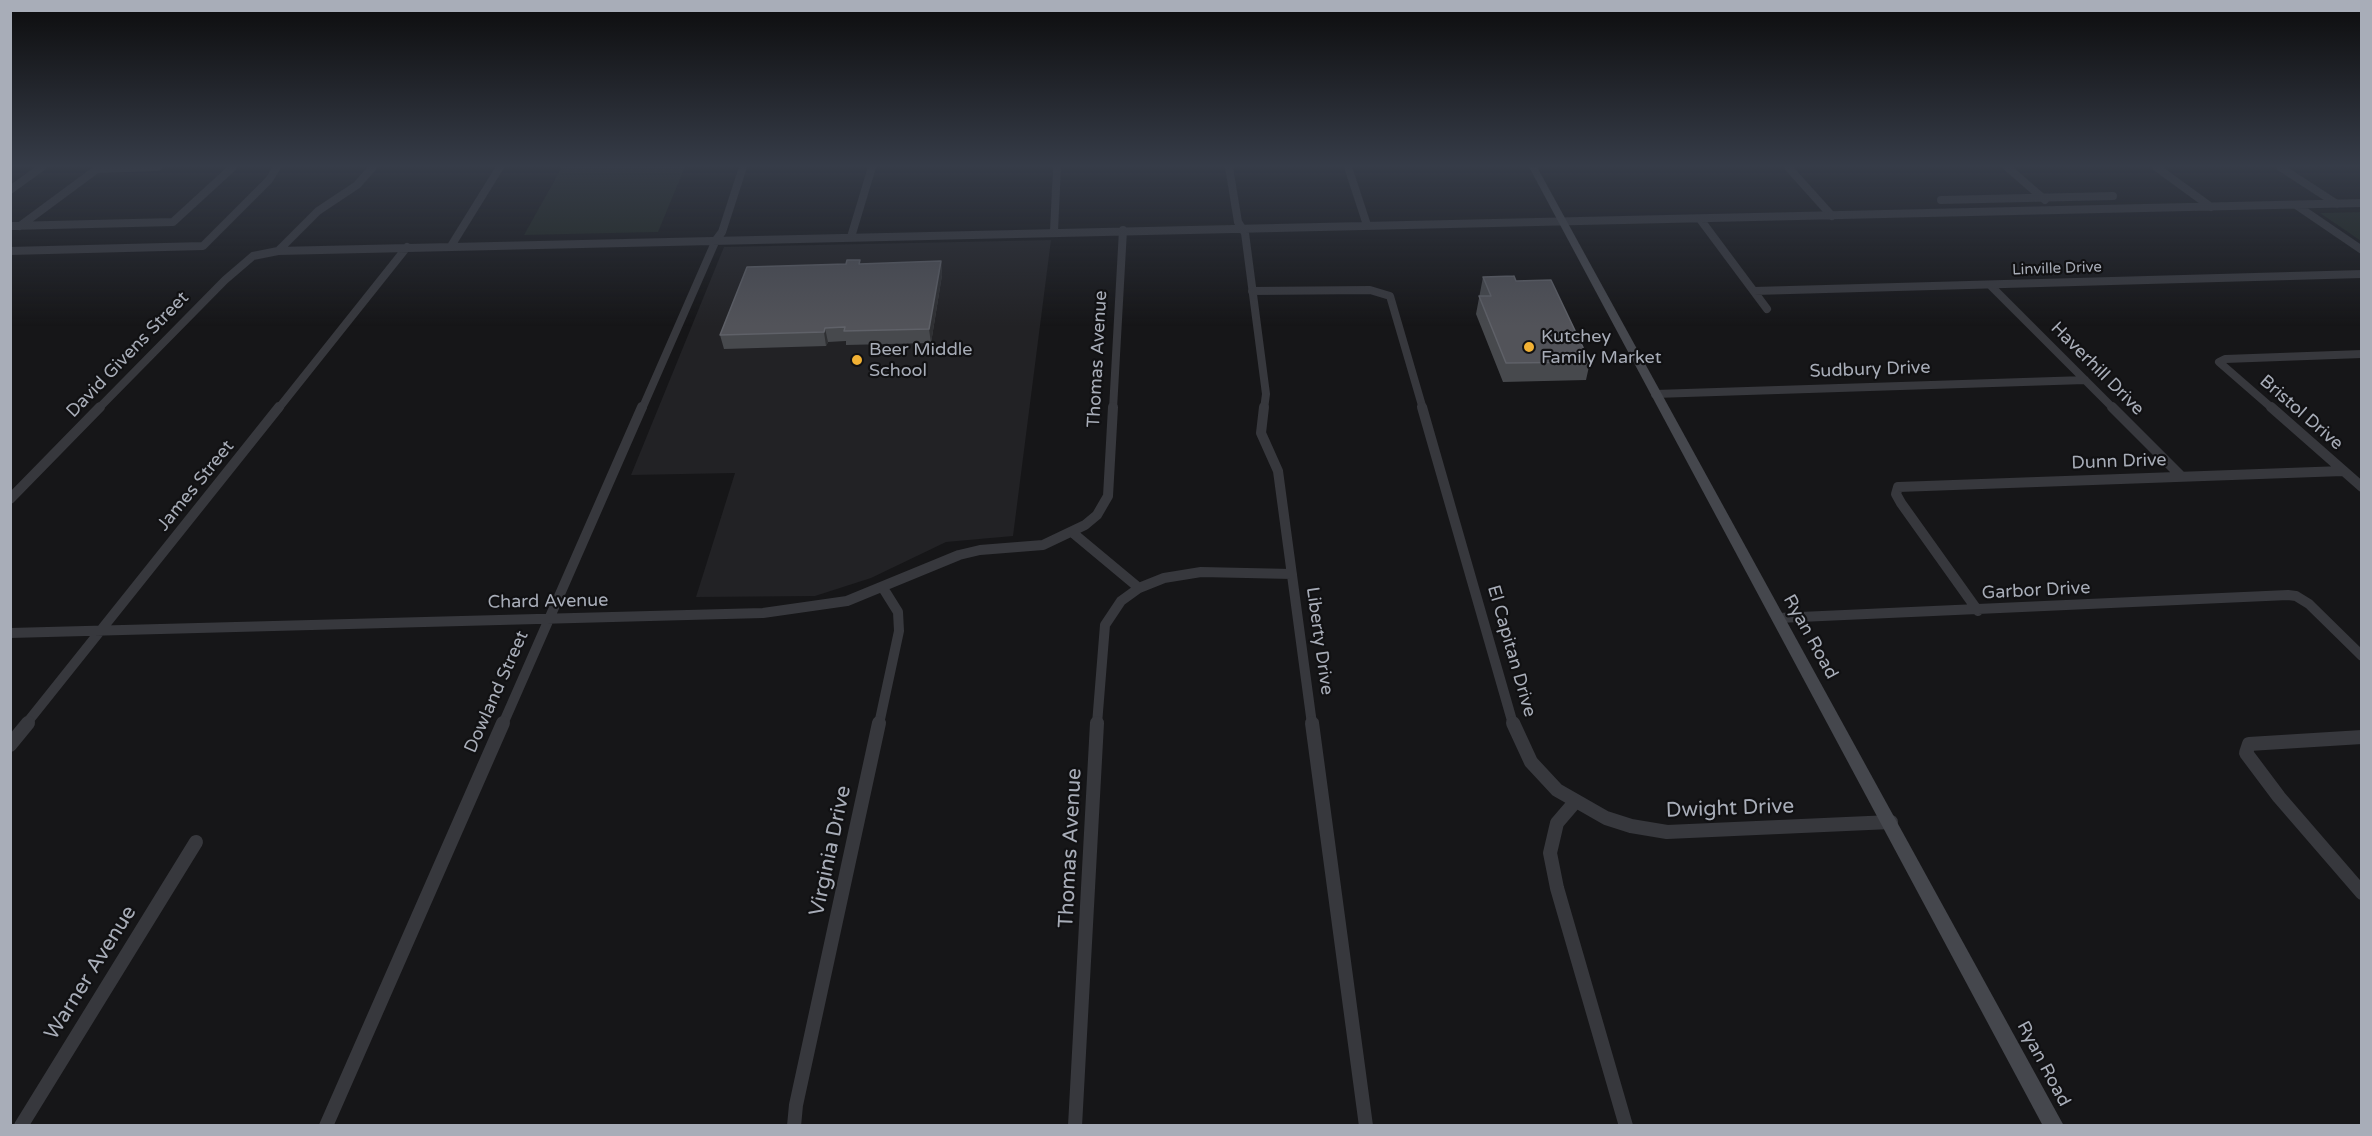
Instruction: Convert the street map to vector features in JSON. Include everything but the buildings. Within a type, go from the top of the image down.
[{"type":"main road","name":"Ryan Road","points":[[1563,222],[2054,1125]]},
{"type":"street","points":[[20,226],[28,220]]},
{"type":"street","points":[[10,251],[202,246],[227,220]]},
{"type":"street","points":[[278,251],[309,220]]},
{"type":"street","points":[[451,246],[467,220]]},
{"type":"street","name":"Dowland Street","points":[[326,1125],[726,220]]},
{"type":"street","points":[[851,237],[856,220]]},
{"type":"street","points":[[1054,231],[1055,220]]},
{"type":"street","name":"Liberty Drive","points":[[1238,220],[1242,228],[1266,394],[1261,433],[1278,471],[1366,1125]]},
{"type":"street","points":[[1365,220],[1367,225]]},
{"type":"street","name":"David Givens Street","points":[[10,499],[225,280],[253,256],[278,251],[1054,231],[1654,220]]},
{"type":"street","points":[[1701,220],[1767,309]]},
{"type":"street","points":[[2317,220],[2361,250]]},
{"type":"street","points":[[10,226],[176,221]]},
{"type":"street","name":"Thomas Avenue","points":[[1073,533],[1092,520],[1108,496],[1123,230]]},
{"type":"street","name":"James Street","points":[[10,745],[407,247]]},
{"type":"street","name":"Linville Drive","points":[[1754,291],[2361,274]]},
{"type":"street","name":"Haverhill Drive","points":[[1990,285],[2181,476]]},
{"type":"street","name":"El Capitan Drive","points":[[1252,291],[1370,290],[1390,296],[1520,743],[1542,776],[1575,802]]},
{"type":"street","name":"Bristol Drive","points":[[2361,354],[2225,359],[2219,362],[2361,487]]},
{"type":"street","name":"Sudbury Drive","points":[[1655,394],[2085,380]]},
{"type":"street","name":"Dunn Drive","points":[[1978,611],[1901,503],[1896,494],[1898,487],[2343,471]]},
{"type":"street","points":[[1073,533],[1139,588]]},
{"type":"street","name":"Chard Avenue","points":[[10,633],[763,613],[847,602],[959,555],[980,550],[1043,545],[1073,533]]},
{"type":"street","name":"Thomas Avenue","points":[[1076,1125],[1103,632],[1110,614],[1139,588],[1164,578],[1187,573],[1292,574]]},
{"type":"street","name":"Virginia Drive","points":[[794,1125],[796,1105],[899,631],[898,612],[883,588]]},
{"type":"street","name":"Garbor Drive","points":[[1778,618],[1978,611],[2222,597],[2296,597],[2309,604],[2361,656]]},
{"type":"street","points":[[2361,737],[2249,744],[2246,753],[2279,797],[2361,894]]},
{"type":"street","points":[[1575,802],[1557,823],[1551,838],[1550,854],[1557,888],[1626,1125]]},
{"type":"street","name":"Dwight Drive","points":[[1575,802],[1620,823],[1667,832],[1890,822]]},
{"type":"street","name":"Warner Avenue","points":[[21,1125],[196,842]]},
{"type":"shaded area","points":[[532,220],[663,220],[658,232],[524,235]]},
{"type":"shaded area","points":[[2330,220],[2361,220],[2361,241]]},
{"type":"shaded area","name":"Beer Middle School","points":[[1051,240],[1013,536],[946,542],[871,578],[815,596],[696,597],[735,473],[631,475],[724,247]]},
{"type":"place","name":"Kutchey Family Market","points":[[1529,347]]},
{"type":"place","name":"Beer Middle School","points":[[857,360]]}]
